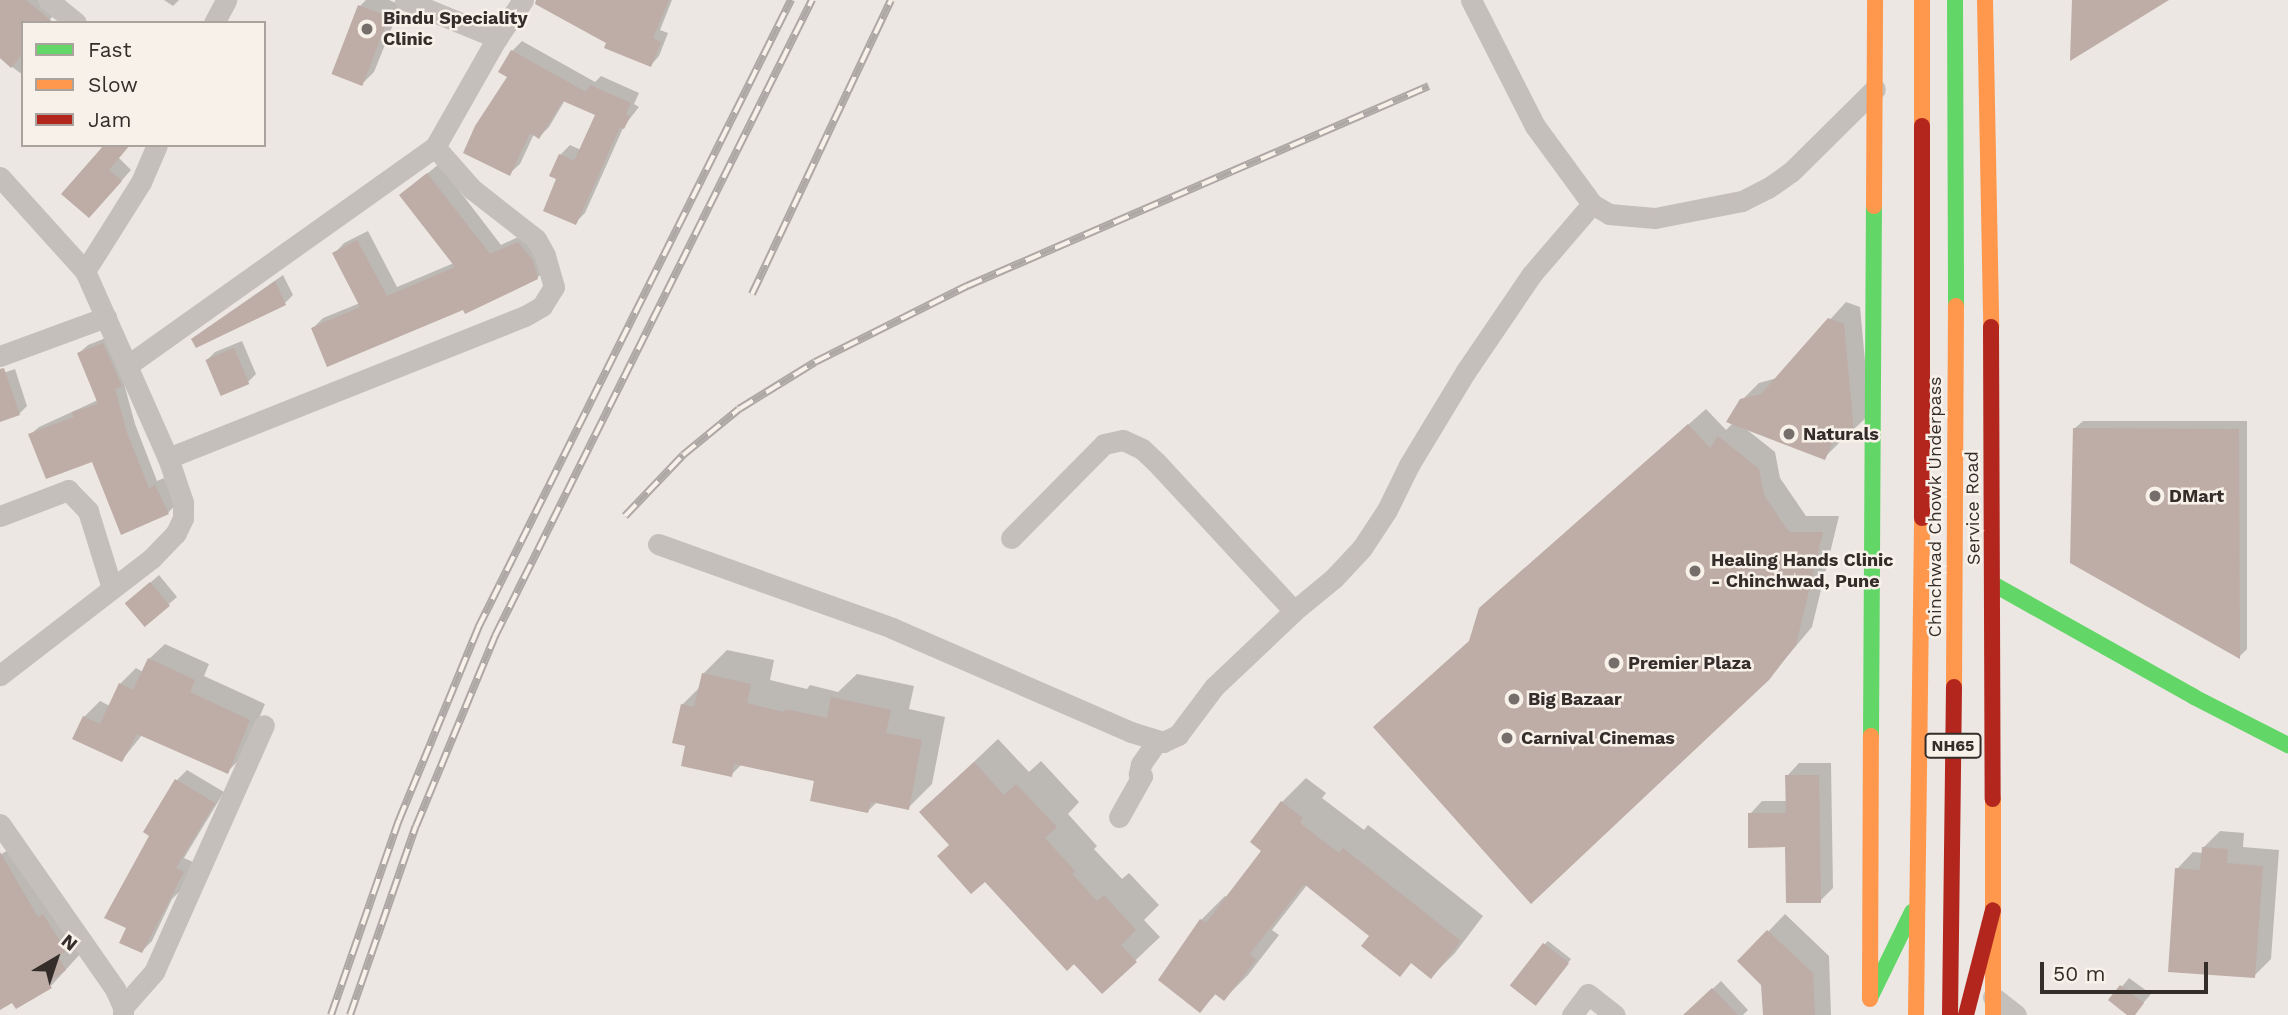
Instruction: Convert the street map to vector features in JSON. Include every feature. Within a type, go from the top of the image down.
[{"type":"main road","points":[[1870,1015],[1875,0]]},
{"type":"main road","name":"Chinchwad Chowk Underpass","points":[[1916,904],[1922,477],[1922,0]]},
{"type":"main road","name":"Chinchwad Chowk Underpass","points":[[1950,1015],[1956,478],[1955,0]]},
{"type":"main road","name":"Service Road","points":[[1985,0],[1993,584],[1993,1006]]},
{"type":"main road","points":[[1993,584],[2194,697],[2288,745]]},
{"type":"main road","points":[[1870,998],[1916,904]]},
{"type":"main road","name":"NH65","points":[[1916,904],[1916,1015]]},
{"type":"main road","points":[[1966,1015],[1993,910]]},
{"type":"street","points":[[48,0],[74,21]]},
{"type":"street","points":[[215,21],[226,0]]},
{"type":"street","points":[[405,0],[497,38]]},
{"type":"street","points":[[128,365],[435,147],[497,38],[523,0]]},
{"type":"street","points":[[1471,0],[1535,126],[1592,204],[1609,214],[1655,218],[1742,201],[1791,172],[1875,89]]},
{"type":"street","points":[[85,271],[141,182],[156,147]]},
{"type":"street","points":[[168,458],[525,316],[542,306],[554,287],[545,255],[536,239],[472,189],[435,147]]},
{"type":"street","points":[[0,675],[152,558],[176,533],[183,518],[183,502],[168,458],[85,271],[5,189]]},
{"type":"street","points":[[658,544],[892,628],[1131,732],[1163,742],[1178,735],[1214,687],[1294,611],[1334,578],[1362,548],[1466,371],[1532,274],[1592,204]]},
{"type":"street","points":[[0,356],[106,317]]},
{"type":"street","points":[[1011,538],[1104,444],[1123,440],[1142,449],[1156,462],[1294,611]]},
{"type":"street","points":[[0,516],[68,490],[88,511],[112,588]]},
{"type":"street","points":[[123,1011],[155,972],[264,725]]},
{"type":"street","points":[[1119,817],[1128,796],[1142,776],[1139,774],[1141,764],[1157,741]]},
{"type":"street","points":[[0,824],[115,989],[123,1011]]},
{"type":"street","points":[[1572,1015],[1588,995],[1615,1015]]},
{"type":"street","points":[[1993,1006],[2016,1015]]},
{"type":"building","points":[[0,0],[26,0],[52,21],[21,21],[21,56],[11,68],[0,58]]},
{"type":"building","points":[[536,0],[669,0],[653,38],[661,42],[651,67],[604,48],[606,43],[535,4]]},
{"type":"building","points":[[2072,0],[2169,0],[2070,61]]},
{"type":"building","points":[[358,5],[389,17],[362,86],[331,74]]},
{"type":"building","points":[[511,50],[586,92],[590,85],[631,103],[626,114],[630,117],[624,129],[620,127],[576,225],[543,211],[556,179],[549,176],[559,154],[574,161],[595,115],[563,101],[539,139],[530,133],[510,176],[463,153],[475,126],[507,77],[498,72]]},
{"type":"building","points":[[102,147],[128,147],[109,170],[122,181],[89,218],[61,194]]},
{"type":"building","points":[[427,173],[490,254],[518,242],[533,260],[538,279],[465,314],[463,310],[327,367],[311,328],[360,307],[332,253],[357,240],[387,296],[455,267],[399,195]]},
{"type":"building","points":[[275,281],[286,305],[196,348],[191,339]]},
{"type":"building","points":[[1828,318],[1844,324],[1854,432],[1837,432],[1825,460],[1726,422],[1740,399],[1761,394]]},
{"type":"building","points":[[103,343],[122,386],[115,389],[127,433],[149,488],[155,485],[169,514],[121,535],[92,462],[46,479],[28,434],[74,417],[72,412],[98,404],[77,353]]},
{"type":"building","points":[[234,348],[249,384],[221,396],[205,360]]},
{"type":"building","points":[[4,368],[20,415],[0,422],[0,369]]},
{"type":"building","name":"Premier Plaza","points":[[1688,424],[1710,448],[1718,436],[1759,469],[1764,495],[1789,532],[1823,532],[1796,645],[1769,680],[1531,904],[1373,727],[1469,641],[1479,608]]},
{"type":"building","name":"DMart","points":[[2073,428],[2239,429],[2240,659],[2070,563]]},
{"type":"building","points":[[150,582],[170,606],[145,627],[125,603]]},
{"type":"building","points":[[148,658],[195,680],[190,692],[250,720],[228,774],[137,734],[122,762],[72,739],[83,716],[100,724],[119,683],[133,690]]},
{"type":"building","points":[[702,673],[751,684],[747,703],[784,712],[785,709],[827,718],[831,697],[891,710],[886,733],[922,740],[909,810],[871,802],[868,813],[810,801],[814,781],[734,764],[732,777],[681,766],[685,746],[672,743],[681,704],[694,707]]},
{"type":"building","points":[[974,762],[1004,795],[1016,784],[1057,827],[1045,838],[1075,871],[1072,874],[1097,901],[1104,895],[1136,930],[1121,945],[1137,962],[1102,994],[1074,964],[1067,971],[985,882],[971,894],[937,856],[949,845],[919,812]]},
{"type":"building","points":[[1785,775],[1819,775],[1821,903],[1786,903],[1785,847],[1748,848],[1748,813],[1786,813]]},
{"type":"building","points":[[175,779],[215,803],[176,868],[184,872],[142,953],[119,943],[126,928],[104,918],[149,836],[143,832]]},
{"type":"building","points":[[1281,801],[1303,818],[1300,823],[1339,853],[1343,848],[1461,941],[1431,979],[1411,963],[1400,977],[1361,946],[1369,936],[1304,884],[1250,954],[1256,960],[1224,1001],[1215,994],[1200,1013],[1158,980],[1200,919],[1206,923],[1261,851],[1250,842]]},
{"type":"building","points":[[2202,847],[2228,849],[2227,863],[2263,866],[2255,978],[2168,972],[2175,868],[2200,870]]},
{"type":"building","points":[[0,852],[38,917],[43,914],[66,951],[58,956],[66,970],[48,982],[52,988],[16,1009],[12,1003],[0,1010]]},
{"type":"building","points":[[1767,930],[1813,973],[1815,1015],[1763,1015],[1761,985],[1737,961]]},
{"type":"building","points":[[1543,943],[1569,963],[1536,1006],[1510,986]]},
{"type":"building","points":[[2120,985],[2144,1003],[2135,1015],[2127,1015],[2108,1000]]},
{"type":"building","points":[[1712,988],[1738,1015],[1683,1015]]},
{"type":"railway","points":[[331,1015],[399,820],[478,628],[791,0]]},
{"type":"railway","points":[[350,1015],[416,826],[495,636],[812,0]]},
{"type":"railway","points":[[752,294],[891,0]]},
{"type":"railway","points":[[625,516],[683,455],[739,409],[815,362],[967,286],[1429,86]]},
{"type":"traffic: fast","points":[[1955,0],[1956,306]]},
{"type":"traffic: fast","points":[[1871,736],[1874,206]]},
{"type":"traffic: fast","points":[[1993,584],[2194,697],[2288,745]]},
{"type":"traffic: fast","points":[[1870,998],[1912,912]]},
{"type":"traffic: slow","points":[[1874,206],[1875,0]]},
{"type":"traffic: slow","points":[[1922,0],[1922,126]]},
{"type":"traffic: slow","points":[[1985,0],[1991,327]]},
{"type":"traffic: slow","points":[[1954,687],[1956,306]]},
{"type":"traffic: slow","points":[[1916,1015],[1922,518]]},
{"type":"traffic: slow","points":[[1870,999],[1871,736]]},
{"type":"traffic: slow","points":[[1993,799],[1993,1015]]},
{"type":"traffic: jam","points":[[1922,126],[1922,518]]},
{"type":"traffic: jam","points":[[1991,327],[1993,799]]},
{"type":"traffic: jam","points":[[1950,1015],[1954,687]]},
{"type":"traffic: jam","points":[[1966,1015],[1993,910]]},
{"type":"place","name":"Bindu Speciality Clinic","points":[[367,29]]},
{"type":"place","name":"Naturals","points":[[1789,434]]},
{"type":"place","name":"DMart","points":[[2155,496]]},
{"type":"place","name":"Healing Hands Clinic - Chinchwad, Pune","points":[[1695,571]]},
{"type":"place","name":"Premier Plaza","points":[[1614,663]]},
{"type":"place","name":"Big Bazaar","points":[[1514,699]]},
{"type":"place","name":"Carnival Cinemas","points":[[1507,738]]}]
